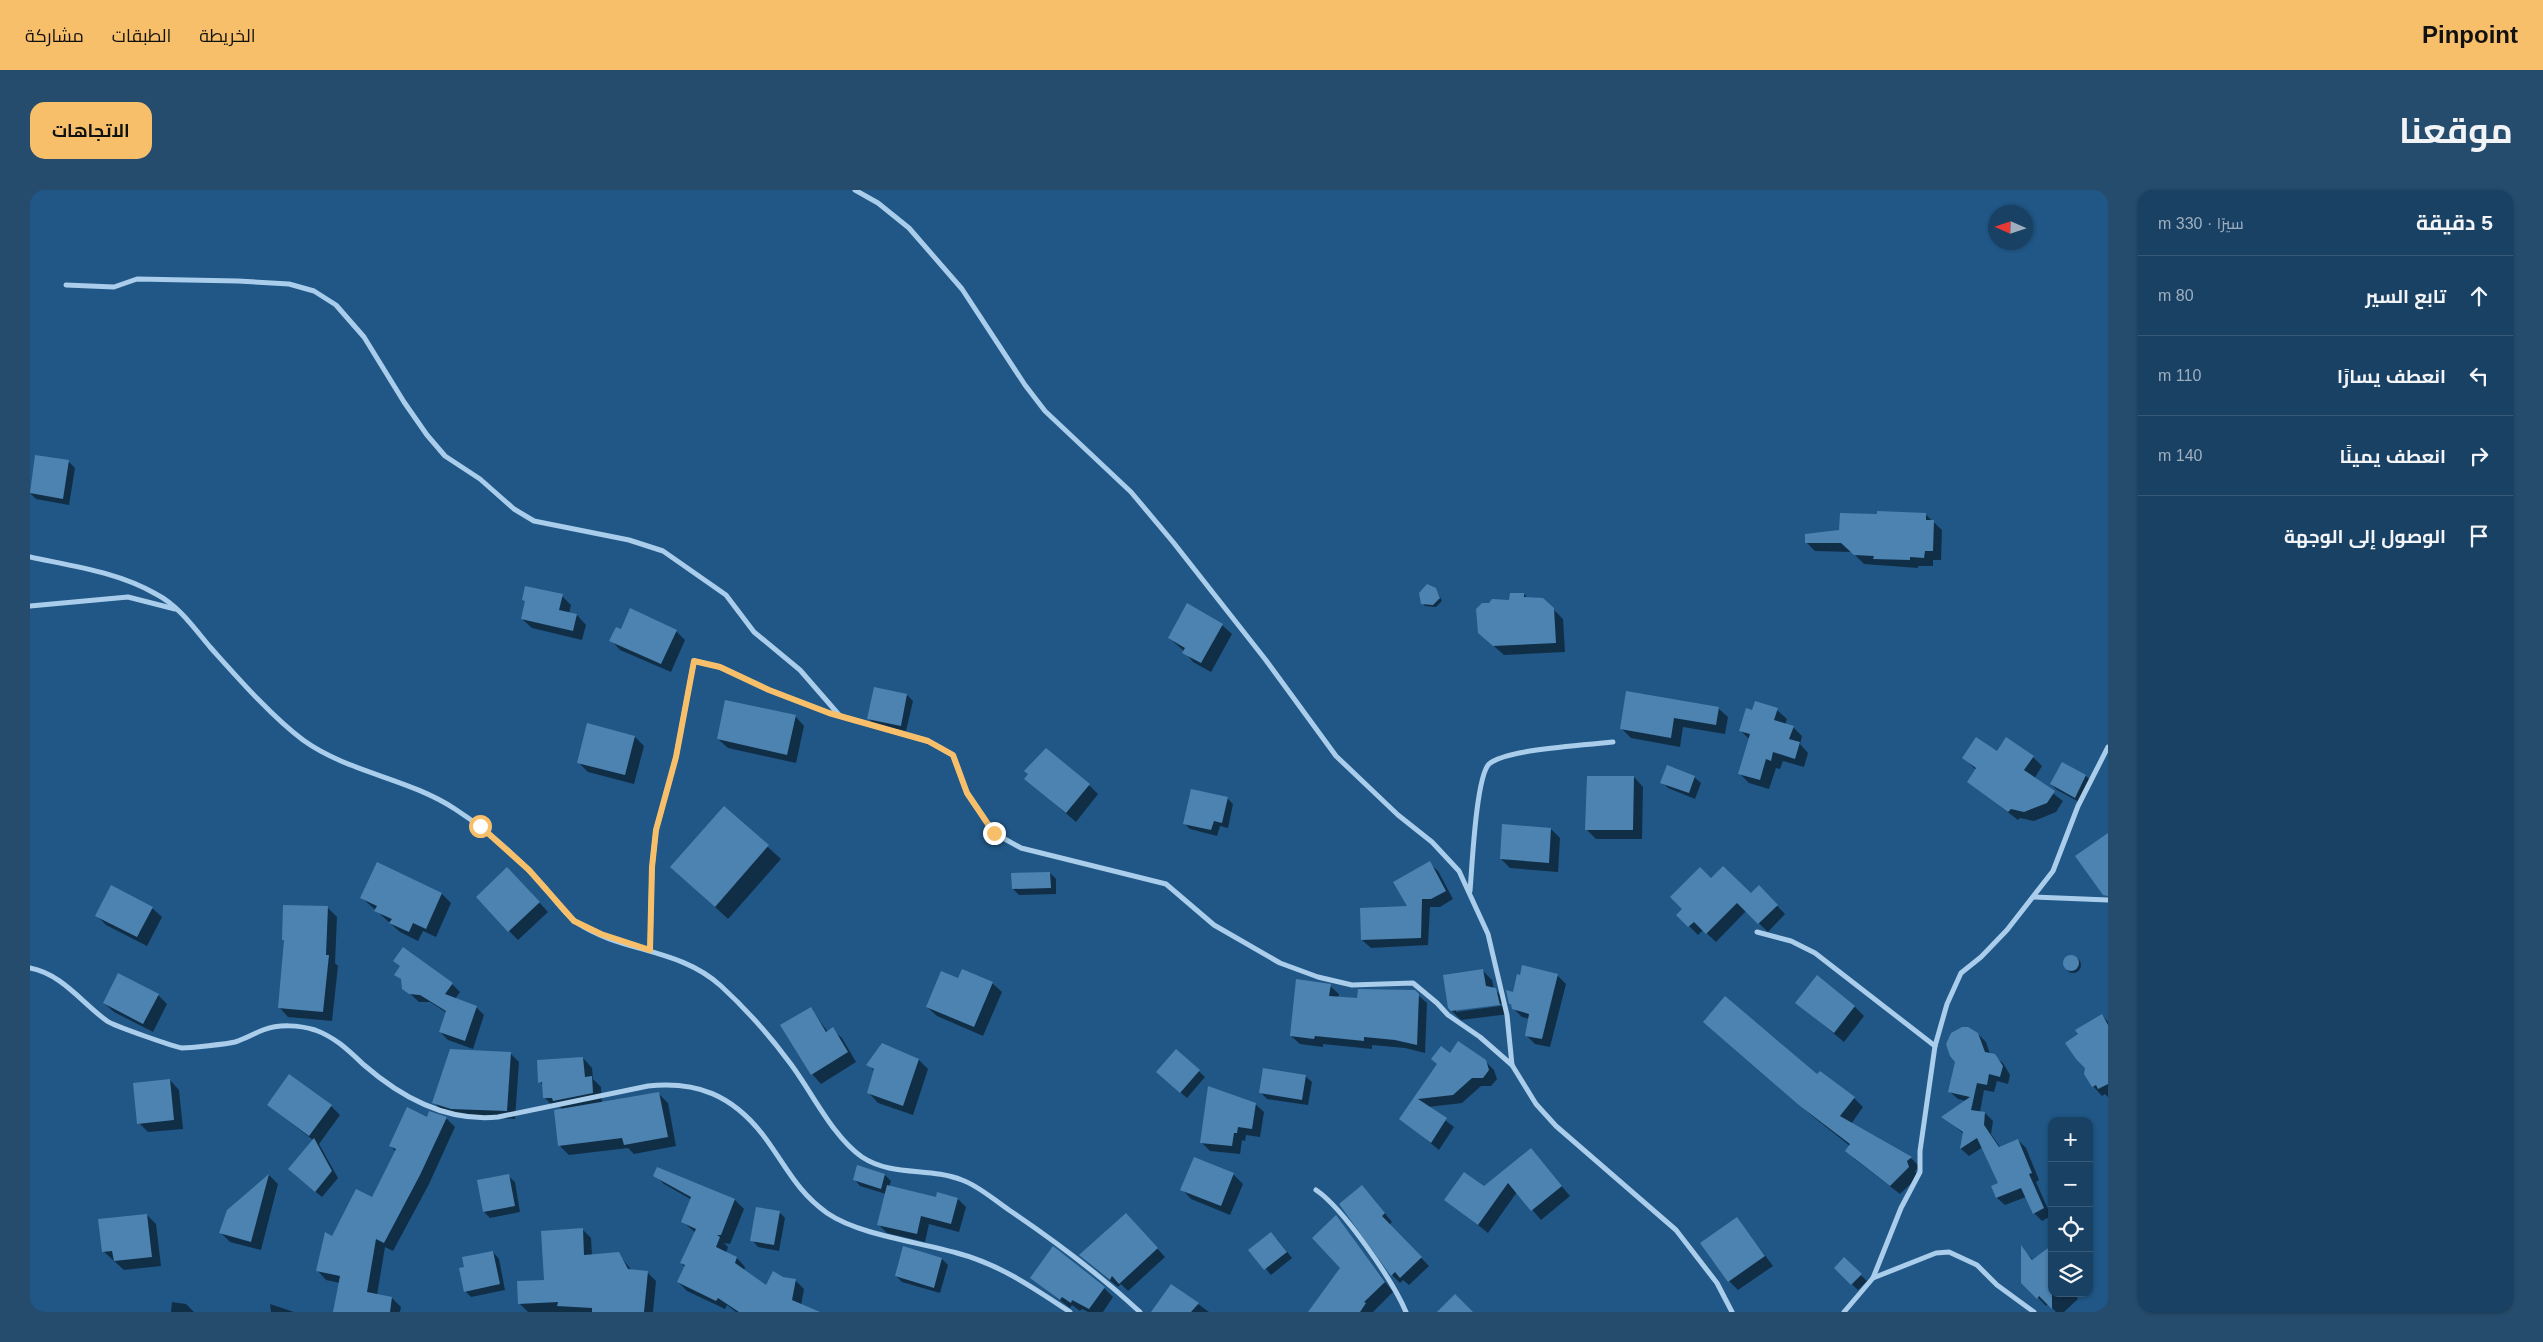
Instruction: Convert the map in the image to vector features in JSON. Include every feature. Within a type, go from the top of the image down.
[{"type":"street","points":[[855,190],[878,204],[909,228],[962,289],[1025,385],[1045,411],[1130,492],[1253,644],[1336,756],[1398,814],[1432,842],[1458,871],[1470,892],[1490,943],[1507,1015],[1512,1065]]},
{"type":"street","points":[[66,285],[114,287],[137,279],[238,281],[289,284],[314,291],[336,306],[364,337],[427,436],[445,456],[480,479],[514,509],[534,521],[602,533],[663,551],[726,595],[754,632],[800,670],[841,716]]},
{"type":"street","points":[[30,556],[99,572],[157,594],[178,610],[260,699],[303,740],[329,756],[421,791],[452,806],[480,826],[516,858],[574,921],[601,934],[678,959],[703,971],[742,1007],[791,1064],[822,1111],[858,1154],[876,1165],[896,1170],[933,1172],[966,1181],[1072,1254],[1140,1312]]},
{"type":"street","points":[[30,606],[128,597],[178,610]]},
{"type":"street","points":[[650,950],[652,867],[656,830],[676,757],[694,661],[720,667],[769,690],[841,716],[928,741],[953,755],[967,793],[994,833],[1020,848],[1166,884],[1214,925],[1280,963],[1318,977],[1352,985],[1413,983],[1448,1015],[1480,1037],[1512,1065],[1536,1104],[1556,1126],[1676,1230],[1717,1282],[1732,1312]]},
{"type":"street","points":[[1470,892],[1480,790],[1488,765],[1496,759],[1522,753],[1613,742]]},
{"type":"street","points":[[1844,1312],[1873,1278],[1901,1208],[1920,1172],[1920,1150],[1935,1046],[1947,1004],[1961,973],[1981,957],[2034,897],[2053,871],[2078,806],[2108,747]]},
{"type":"street","points":[[2034,897],[2108,900]]},
{"type":"street","points":[[1757,932],[1791,941],[1815,953],[1935,1046]]},
{"type":"street","points":[[30,968],[56,978],[109,1022],[181,1048],[232,1043],[263,1030],[284,1026],[300,1026],[316,1030],[331,1037],[386,1083],[440,1111],[462,1116],[479,1118],[498,1117],[648,1086],[671,1084],[689,1086],[709,1092],[743,1113],[762,1135],[790,1178],[807,1198],[829,1215],[856,1227],[959,1253],[987,1263],[1014,1275],[1070,1312]]},
{"type":"street","points":[[1316,1190],[1336,1207],[1382,1269],[1395,1288],[1406,1312]]},
{"type":"street","points":[[1873,1278],[1936,1253],[1949,1252],[1976,1265],[1997,1285],[2034,1312]]},
{"type":"building","points":[[35,455],[69,460],[63,499],[30,493]]},
{"type":"building","points":[[1877,511],[1926,513],[1926,520],[1934,520],[1933,551],[1925,551],[1924,558],[1910,557],[1910,560],[1873,559],[1874,556],[1854,555],[1841,543],[1805,543],[1805,534],[1839,530],[1840,513],[1877,514]]},
{"type":"building","points":[[1427,584],[1436,588],[1440,598],[1433,605],[1421,604],[1419,593]]},
{"type":"building","points":[[525,586],[563,594],[559,610],[577,614],[573,631],[521,619],[525,601],[522,600]]},
{"type":"building","points":[[1510,593],[1524,593],[1524,597],[1543,598],[1554,608],[1556,643],[1493,646],[1478,633],[1476,609],[1482,603],[1489,603],[1492,599],[1509,600]]},
{"type":"building","points":[[1187,603],[1223,624],[1201,663],[1182,653],[1185,648],[1168,638]]},
{"type":"building","points":[[630,608],[677,630],[661,664],[609,641],[616,627],[621,629]]},
{"type":"building","points":[[874,687],[907,694],[901,726],[867,719]]},
{"type":"building","points":[[1626,691],[1719,707],[1716,725],[1674,718],[1671,738],[1620,729]]},
{"type":"building","points":[[725,700],[796,715],[787,755],[717,739]]},
{"type":"building","points":[[1755,701],[1778,708],[1774,720],[1794,726],[1789,739],[1800,742],[1795,759],[1773,752],[1771,761],[1766,759],[1760,780],[1738,774],[1750,734],[1739,731],[1746,708],[1752,710]]},
{"type":"building","points":[[587,723],[635,736],[625,775],[577,763]]},
{"type":"building","points":[[1976,737],[1997,751],[2006,737],[2034,756],[2024,770],[2055,791],[2047,803],[2024,812],[2011,809],[2008,812],[1967,782],[1976,768],[1962,758]]},
{"type":"building","points":[[1046,748],[1090,784],[1066,813],[1024,779],[1028,774],[1024,771]]},
{"type":"building","points":[[2062,762],[2086,775],[2075,798],[2050,784]]},
{"type":"building","points":[[1667,765],[1695,776],[1689,793],[1660,783]]},
{"type":"building","points":[[1587,776],[1634,776],[1633,830],[1585,830]]},
{"type":"building","points":[[1191,789],[1228,797],[1222,823],[1214,821],[1211,830],[1183,824]]},
{"type":"building","points":[[724,806],[769,845],[715,907],[670,867]]},
{"type":"building","points":[[1502,824],[1551,828],[1549,863],[1500,859]]},
{"type":"building","points":[[2108,833],[2108,896],[2103,895],[2075,856]]},
{"type":"building","points":[[1430,861],[1446,891],[1431,899],[1422,899],[1421,938],[1361,940],[1360,908],[1407,906],[1393,882]]},
{"type":"building","points":[[377,862],[442,893],[426,929],[413,923],[409,932],[389,923],[392,919],[374,911],[377,906],[360,898]]},
{"type":"building","points":[[1723,866],[1751,893],[1759,885],[1778,905],[1758,924],[1737,903],[1706,934],[1694,922],[1688,927],[1676,915],[1682,909],[1670,897],[1700,867],[1711,878]]},
{"type":"building","points":[[507,867],[540,902],[508,932],[476,897]]},
{"type":"building","points":[[1050,872],[1051,888],[1012,889],[1011,873]]},
{"type":"building","points":[[111,885],[153,907],[137,937],[95,916]]},
{"type":"building","points":[[283,905],[328,906],[326,955],[329,955],[323,1012],[278,1008],[284,940],[282,940]]},
{"type":"building","points":[[403,947],[453,983],[445,994],[477,1006],[465,1041],[439,1032],[446,1011],[420,995],[409,994],[402,989],[401,979],[394,975],[400,966],[393,961]]},
{"type":"building","points":[[2068,955],[2074,955],[2079,960],[2077,969],[2068,971],[2063,966],[2063,960]]},
{"type":"building","points":[[1522,965],[1558,974],[1542,1039],[1525,1036],[1529,1014],[1512,1009],[1511,1004],[1509,1004],[1506,990],[1513,992],[1517,974],[1520,975]]},
{"type":"building","points":[[962,969],[993,982],[974,1027],[926,1007],[941,971],[958,978]]},
{"type":"building","points":[[1483,969],[1486,986],[1496,988],[1500,1005],[1451,1011],[1448,1008],[1443,975]]},
{"type":"building","points":[[118,973],[159,994],[143,1024],[103,1003]]},
{"type":"building","points":[[1817,975],[1855,1006],[1834,1033],[1795,1003]]},
{"type":"building","points":[[1296,979],[1331,984],[1329,996],[1357,998],[1358,989],[1415,990],[1419,994],[1417,1045],[1395,1040],[1364,1037],[1364,1041],[1315,1036],[1314,1039],[1290,1036]]},
{"type":"building","points":[[1725,996],[1817,1074],[1820,1071],[1855,1097],[1840,1116],[1912,1157],[1907,1161],[1909,1167],[1890,1186],[1845,1151],[1850,1144],[1800,1106],[1703,1022]]},
{"type":"building","points":[[811,1007],[826,1032],[833,1027],[848,1052],[811,1075],[780,1025]]},
{"type":"building","points":[[2102,1014],[2108,1025],[2108,1084],[2098,1089],[2096,1085],[2092,1087],[2084,1074],[2085,1068],[2065,1043],[2078,1034],[2075,1030]]},
{"type":"building","points":[[1962,1027],[1968,1027],[1978,1033],[1985,1052],[1995,1054],[2003,1066],[2000,1077],[1989,1074],[1987,1085],[1977,1083],[1971,1110],[1985,1112],[1984,1125],[1999,1147],[2018,1139],[2032,1173],[2029,1174],[2044,1208],[2033,1214],[2021,1188],[1996,1198],[1991,1186],[1998,1183],[1977,1138],[1960,1149],[1963,1132],[1941,1117],[1970,1097],[1948,1092],[1955,1062],[1950,1056],[1946,1044],[1951,1033]]},
{"type":"building","points":[[1458,1041],[1486,1060],[1489,1070],[1483,1078],[1472,1078],[1453,1095],[1418,1099],[1447,1118],[1431,1143],[1399,1119],[1437,1064],[1431,1059],[1441,1046],[1450,1053]]},
{"type":"building","points":[[882,1043],[919,1059],[903,1106],[867,1093],[874,1069],[866,1065]]},
{"type":"building","points":[[450,1049],[511,1052],[507,1111],[451,1109],[432,1103]]},
{"type":"building","points":[[1176,1049],[1200,1070],[1180,1093],[1156,1072]]},
{"type":"building","points":[[583,1057],[585,1077],[592,1076],[593,1093],[553,1101],[552,1098],[543,1098],[542,1082],[538,1083],[537,1060]]},
{"type":"building","points":[[1263,1068],[1306,1075],[1302,1100],[1259,1093]]},
{"type":"building","points":[[289,1074],[332,1105],[309,1136],[267,1105]]},
{"type":"building","points":[[170,1079],[174,1120],[137,1124],[133,1083]]},
{"type":"building","points":[[1208,1086],[1256,1103],[1252,1129],[1238,1127],[1237,1133],[1234,1133],[1232,1146],[1200,1143]]},
{"type":"building","points":[[659,1092],[668,1137],[624,1145],[622,1138],[558,1146],[554,1110]]},
{"type":"building","points":[[407,1107],[427,1117],[429,1111],[447,1117],[420,1175],[384,1243],[376,1239],[367,1292],[392,1297],[390,1312],[333,1312],[340,1276],[316,1271],[325,1232],[332,1236],[356,1189],[372,1197],[396,1149],[389,1146]]},
{"type":"building","points":[[314,1138],[332,1171],[315,1192],[288,1169]]},
{"type":"building","points":[[1531,1148],[1562,1186],[1531,1211],[1508,1183],[1478,1225],[1444,1200],[1464,1172],[1484,1186]]},
{"type":"building","points":[[1194,1157],[1234,1173],[1221,1206],[1180,1190]]},
{"type":"building","points":[[857,1165],[885,1174],[881,1189],[853,1180]]},
{"type":"building","points":[[657,1167],[735,1199],[721,1235],[717,1235],[720,1237],[716,1247],[737,1257],[735,1263],[766,1285],[773,1271],[783,1277],[796,1279],[792,1300],[820,1312],[739,1312],[718,1298],[716,1301],[677,1282],[685,1265],[680,1263],[696,1229],[681,1222],[691,1197],[653,1176]]},
{"type":"building","points":[[269,1174],[251,1242],[219,1233],[227,1210]]},
{"type":"building","points":[[509,1174],[515,1206],[483,1212],[477,1180]]},
{"type":"building","points":[[887,1185],[936,1197],[937,1192],[958,1198],[951,1224],[921,1216],[917,1234],[877,1225]]},
{"type":"building","points":[[1362,1185],[1385,1213],[1382,1216],[1422,1257],[1400,1278],[1395,1272],[1391,1276],[1339,1204]]},
{"type":"building","points":[[756,1207],[780,1211],[774,1245],[750,1241]]},
{"type":"building","points":[[1126,1213],[1158,1248],[1119,1284],[1112,1276],[1110,1280],[1079,1255]]},
{"type":"building","points":[[147,1214],[152,1257],[114,1261],[112,1251],[102,1252],[98,1219]]},
{"type":"building","points":[[1336,1215],[1385,1282],[1364,1302],[1366,1303],[1360,1312],[1308,1312],[1340,1268],[1312,1238]]},
{"type":"building","points":[[1737,1217],[1765,1256],[1728,1282],[1700,1243]]},
{"type":"building","points":[[583,1228],[584,1255],[619,1252],[628,1269],[648,1271],[644,1312],[592,1312],[592,1308],[557,1306],[558,1302],[518,1304],[517,1281],[544,1280],[541,1231]]},
{"type":"building","points":[[1271,1232],[1287,1252],[1264,1270],[1248,1250]]},
{"type":"building","points":[[2021,1245],[2032,1260],[2048,1248],[2048,1297],[2052,1297],[2052,1309],[2039,1296],[2037,1299],[2021,1283]]},
{"type":"building","points":[[903,1246],[942,1258],[934,1288],[895,1276]]},
{"type":"building","points":[[1053,1246],[1105,1287],[1089,1309],[1072,1300],[1071,1303],[1062,1297],[1060,1300],[1030,1278]]},
{"type":"building","points":[[493,1251],[500,1284],[464,1292],[459,1268],[464,1267],[462,1257]]},
{"type":"building","points":[[1844,1257],[1862,1274],[1851,1285],[1834,1268]]},
{"type":"building","points":[[1171,1284],[1199,1303],[1191,1312],[1151,1312]]},
{"type":"building","points":[[1455,1294],[1473,1312],[1437,1312]]},
{"type":"route","points":[[480,826],[529,870],[574,921],[601,934],[650,950],[652,867],[656,830],[668,780],[676,757],[694,661],[720,667],[769,690],[829,713],[928,741],[953,755],[967,793],[994,833]]}]
